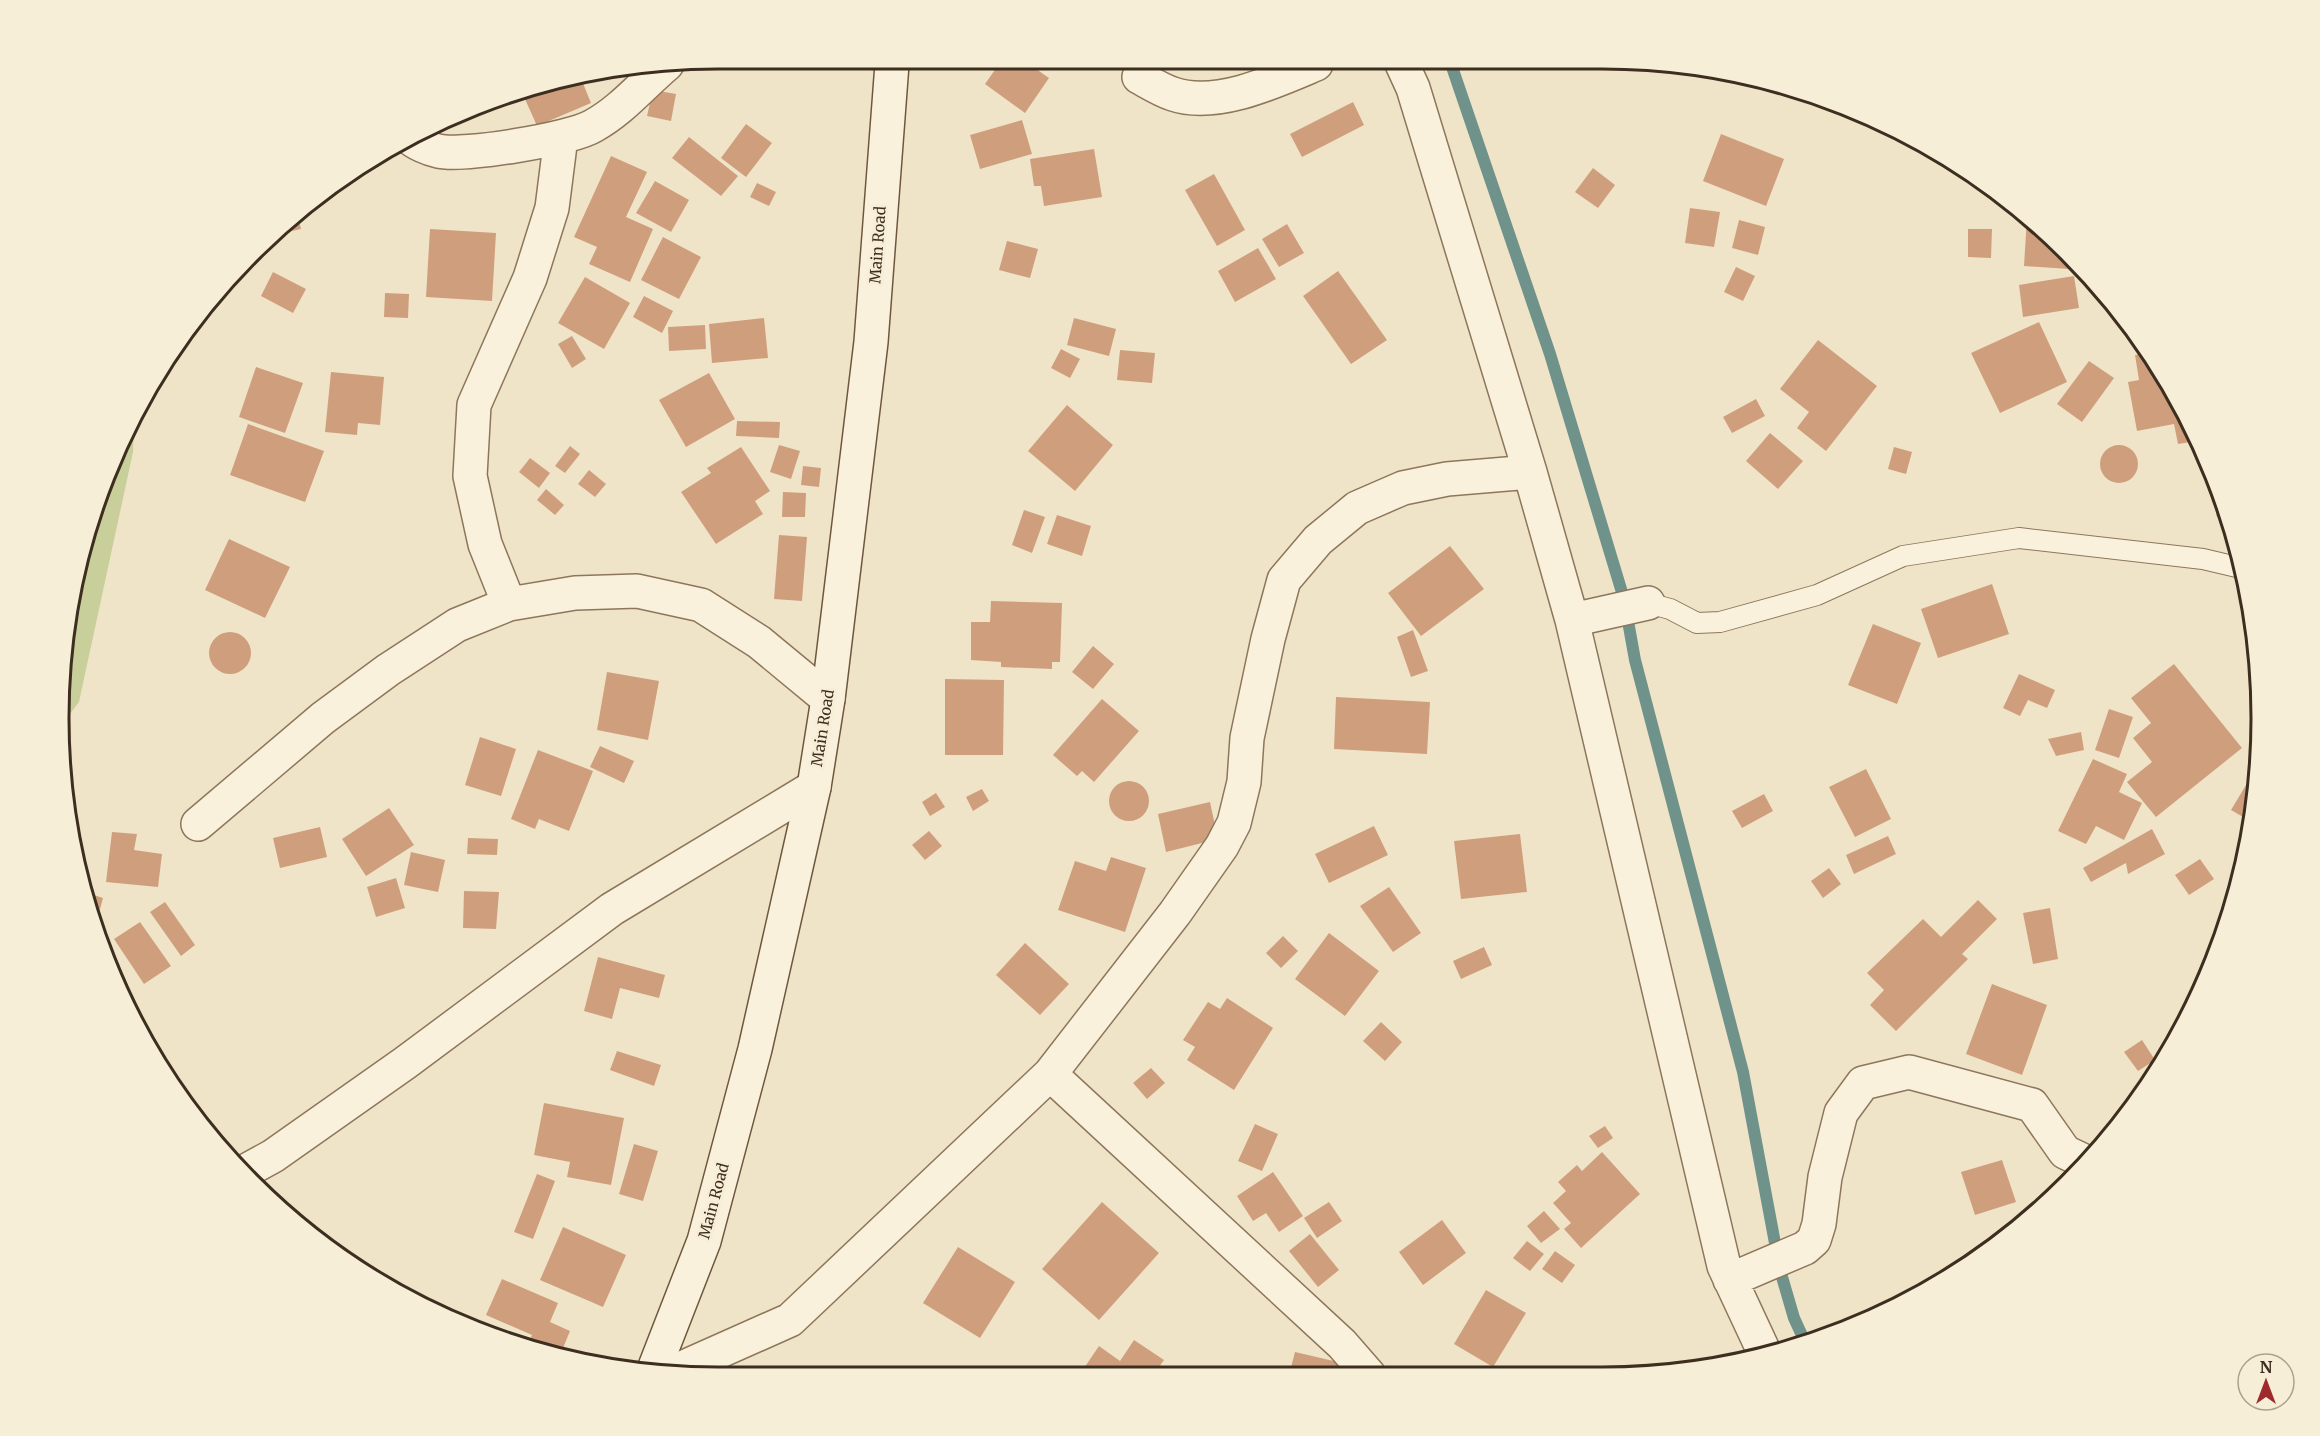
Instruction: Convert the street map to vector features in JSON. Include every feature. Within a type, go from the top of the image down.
[{"type":"street","name":"Main Road","points":[[656,1364],[704,1241],[755,1049],[814,787],[828,699],[871,342],[892,69]]},
{"type":"street","points":[[1139,77],[1174,95],[1214,99],[1279,80],[1304,69]]},
{"type":"street","points":[[1404,69],[1413,88],[1530,472],[1585,617],[1724,1266],[1762,1347]]},
{"type":"street","points":[[420,142],[439,151],[479,150],[561,137],[589,128],[615,114],[659,72]]},
{"type":"street","points":[[509,604],[485,544],[470,476],[474,405],[530,278],[552,208],[561,137]]},
{"type":"street","points":[[686,1366],[790,1320],[1050,1074],[1188,895],[1217,854],[1234,823],[1244,782],[1247,738],[1258,683],[1284,580],[1318,540],[1358,508],[1403,488],[1447,479],[1530,472]]},
{"type":"street","points":[[198,824],[323,718],[388,670],[457,625],[509,604],[575,593],[637,591],[701,606],[759,642],[828,699]]},
{"type":"street","points":[[1585,617],[1648,603]]},
{"type":"street","points":[[251,1168],[273,1156],[405,1063],[612,909],[814,787]]},
{"type":"street","points":[[1730,1280],[1805,1248],[1814,1240],[1819,1224],[1825,1177],[1840,1113],[1863,1083],[1909,1072],[2031,1106],[2065,1152],[2078,1158]]},
{"type":"street","points":[[1050,1074],[1342,1344],[1362,1367]]},
{"type":"lane","points":[[1648,603],[1670,609],[1697,623],[1720,622],[1816,595],[1903,556],[2019,538],[2203,559],[2233,566]]},
{"type":"green space","points":[[134,436],[133,452],[79,702],[69,715],[70,676],[81,591],[103,509]]},
{"type":"building","points":[[996,69],[1036,69],[1049,78],[1025,113],[985,84]]},
{"type":"building","points":[[583,83],[591,103],[537,126],[525,98]]},
{"type":"building","points":[[653,90],[676,94],[671,121],[647,116]]},
{"type":"building","points":[[1353,102],[1364,125],[1302,157],[1290,134]]},
{"type":"building","points":[[1022,120],[1032,154],[980,169],[970,135]]},
{"type":"building","points":[[746,124],[772,143],[746,177],[721,158]]},
{"type":"building","points":[[1721,134],[1784,159],[1766,206],[1703,181]]},
{"type":"building","points":[[689,137],[738,176],[721,196],[672,158]]},
{"type":"building","points":[[1094,149],[1102,197],[1044,206],[1041,186],[1034,186],[1030,159]]},
{"type":"building","points":[[611,156],[647,172],[626,217],[653,229],[630,282],[589,264],[597,247],[574,237]]},
{"type":"building","points":[[1593,168],[1615,185],[1598,208],[1575,192]]},
{"type":"building","points":[[1214,174],[1245,230],[1217,246],[1185,190]]},
{"type":"building","points":[[655,181],[689,200],[671,232],[636,213]]},
{"type":"building","points":[[757,183],[776,192],[769,206],[750,197]]},
{"type":"building","points":[[1690,208],[1720,212],[1714,247],[1685,243]]},
{"type":"building","points":[[1739,220],[1765,227],[1758,255],[1732,248]]},
{"type":"building","points":[[299,222],[301,229],[288,232]]},
{"type":"building","points":[[1287,224],[1304,253],[1279,267],[1262,239]]},
{"type":"building","points":[[2026,227],[2070,269],[2024,266]]},
{"type":"building","points":[[430,229],[496,233],[492,301],[426,297]]},
{"type":"building","points":[[1968,229],[1992,229],[1991,258],[1968,257]]},
{"type":"building","points":[[663,237],[701,257],[679,299],[641,280]]},
{"type":"building","points":[[1007,241],[1038,249],[1030,278],[999,270]]},
{"type":"building","points":[[1258,248],[1276,279],[1235,302],[1218,271]]},
{"type":"building","points":[[1736,267],[1755,276],[1743,301],[1724,292]]},
{"type":"building","points":[[1338,271],[1387,340],[1351,364],[1303,296]]},
{"type":"building","points":[[273,272],[306,289],[293,313],[261,296]]},
{"type":"building","points":[[2074,276],[2079,308],[2023,317],[2019,285]]},
{"type":"building","points":[[585,277],[630,303],[604,349],[558,323]]},
{"type":"building","points":[[385,293],[409,294],[408,318],[384,317]]},
{"type":"building","points":[[644,296],[673,311],[662,333],[633,317]]},
{"type":"building","points":[[764,318],[768,358],[712,363],[709,324]]},
{"type":"building","points":[[1074,318],[1116,329],[1109,356],[1067,345]]},
{"type":"building","points":[[2039,322],[2067,382],[2000,413],[1971,353]]},
{"type":"building","points":[[705,325],[706,349],[669,351],[668,327]]},
{"type":"building","points":[[572,336],[586,359],[572,368],[558,344]]},
{"type":"building","points":[[1818,340],[1877,386],[1826,451],[1797,428],[1809,412],[1780,389]]},
{"type":"building","points":[[1061,349],[1080,359],[1070,378],[1051,368]]},
{"type":"building","points":[[1120,350],[1155,353],[1152,383],[1117,380]]},
{"type":"building","points":[[2140,354],[2142,357],[2189,442],[2178,444],[2174,424],[2137,431],[2128,382],[2139,380],[2135,355]]},
{"type":"building","points":[[2089,361],[2114,378],[2082,422],[2057,404]]},
{"type":"building","points":[[256,367],[303,383],[285,433],[239,417]]},
{"type":"building","points":[[331,372],[384,377],[380,425],[358,423],[357,435],[325,432]]},
{"type":"building","points":[[709,373],[735,419],[686,447],[659,400]]},
{"type":"building","points":[[1756,399],[1765,416],[1732,433],[1723,417]]},
{"type":"building","points":[[1067,405],[1113,445],[1075,491],[1028,451]]},
{"type":"building","points":[[737,421],[780,422],[779,438],[736,436]]},
{"type":"building","points":[[248,424],[324,451],[305,502],[230,475]]},
{"type":"building","points":[[1770,433],[1803,461],[1778,489],[1746,461]]},
{"type":"building","points":[[779,445],[800,451],[791,479],[770,472]]},
{"type":"building","points":[[2119,445],[2133,450],[2138,464],[2133,478],[2119,483],[2105,478],[2100,464],[2105,450]]},
{"type":"building","points":[[570,446],[580,454],[565,473],[555,466]]},
{"type":"building","points":[[741,447],[770,491],[755,501],[763,514],[716,544],[681,492],[711,473],[707,468]]},
{"type":"building","points":[[1894,447],[1912,452],[1906,474],[1888,469]]},
{"type":"building","points":[[530,458],[550,473],[539,488],[519,472]]},
{"type":"building","points":[[803,466],[821,468],[819,487],[801,485]]},
{"type":"building","points":[[589,470],[606,484],[595,497],[578,484]]},
{"type":"building","points":[[546,489],[564,505],[555,515],[537,500]]},
{"type":"building","points":[[783,492],[806,493],[805,517],[782,517]]},
{"type":"building","points":[[1024,510],[1045,517],[1032,553],[1012,545]]},
{"type":"building","points":[[1057,515],[1091,526],[1082,556],[1047,544]]},
{"type":"building","points":[[779,535],[807,537],[802,601],[774,599]]},
{"type":"building","points":[[229,539],[290,567],[265,618],[205,590]]},
{"type":"building","points":[[1450,546],[1484,589],[1421,636],[1388,593]]},
{"type":"building","points":[[1992,584],[2009,634],[1938,658],[1921,609]]},
{"type":"building","points":[[991,601],[1062,603],[1060,662],[1052,662],[1052,669],[1001,667],[1001,662],[971,660],[971,622],[990,622]]},
{"type":"building","points":[[1873,624],[1921,643],[1897,704],[1848,685]]},
{"type":"building","points":[[1413,630],[1428,671],[1411,677],[1397,637]]},
{"type":"building","points":[[230,632],[238,633],[245,638],[250,645],[250,661],[245,668],[238,673],[230,674],[222,673],[215,668],[210,661],[209,653],[210,645],[215,638],[222,633]]},
{"type":"building","points":[[1093,646],[1114,664],[1093,689],[1072,672]]},
{"type":"building","points":[[2174,664],[2242,748],[2156,817],[2127,782],[2152,762],[2133,738],[2151,723],[2131,698]]},
{"type":"building","points":[[607,672],[659,681],[648,740],[597,730]]},
{"type":"building","points":[[2019,674],[2055,690],[2047,708],[2028,700],[2020,716],[2003,708]]},
{"type":"building","points":[[945,679],[1004,680],[1003,755],[945,755]]},
{"type":"building","points":[[1336,697],[1430,702],[1427,754],[1334,749]]},
{"type":"building","points":[[1102,699],[1139,731],[1094,782],[1082,771],[1077,776],[1053,755]]},
{"type":"building","points":[[2109,709],[2133,717],[2119,758],[2095,750]]},
{"type":"building","points":[[2081,732],[2084,750],[2056,756],[2048,739]]},
{"type":"building","points":[[480,737],[516,749],[501,796],[465,785]]},
{"type":"building","points":[[600,746],[634,761],[624,783],[590,767]]},
{"type":"building","points":[[538,750],[593,771],[569,831],[539,819],[535,829],[511,819]]},
{"type":"building","points":[[2093,759],[2127,774],[2119,792],[2142,803],[2124,840],[2096,826],[2086,844],[2058,831]]},
{"type":"building","points":[[1866,769],[1891,819],[1855,837],[1829,787]]},
{"type":"building","points":[[1129,781],[1137,782],[1143,787],[1148,793],[1148,809],[1143,815],[1137,820],[1129,821],[1121,820],[1115,815],[1110,809],[1109,801],[1110,793],[1115,787],[1121,782]]},
{"type":"building","points":[[2246,785],[2247,786],[2243,817],[2231,810]]},
{"type":"building","points":[[982,789],[989,801],[973,811],[966,797]]},
{"type":"building","points":[[936,793],[945,807],[930,816],[922,802]]},
{"type":"building","points":[[1764,794],[1773,811],[1742,828],[1732,811]]},
{"type":"building","points":[[1210,802],[1218,839],[1166,852],[1158,814]]},
{"type":"building","points":[[389,808],[414,845],[366,876],[342,839]]},
{"type":"building","points":[[1374,826],[1388,855],[1329,883],[1315,854]]},
{"type":"building","points":[[320,827],[327,857],[280,868],[273,838]]},
{"type":"building","points":[[2152,829],[2165,854],[2128,874],[2126,863],[2091,882],[2083,868]]},
{"type":"building","points":[[929,831],[942,846],[925,860],[912,845]]},
{"type":"building","points":[[112,832],[137,834],[134,850],[162,854],[158,887],[106,882]]},
{"type":"building","points":[[1520,834],[1527,892],[1461,899],[1454,841]]},
{"type":"building","points":[[1888,836],[1896,854],[1854,874],[1846,855]]},
{"type":"building","points":[[468,838],[498,839],[497,855],[467,854]]},
{"type":"building","points":[[411,852],[445,860],[438,892],[404,885]]},
{"type":"building","points":[[1111,857],[1146,868],[1125,932],[1058,910],[1075,861],[1106,871]]},
{"type":"building","points":[[2200,859],[2214,879],[2189,895],[2175,875]]},
{"type":"building","points":[[1829,868],[1841,884],[1823,898],[1811,881]]},
{"type":"building","points":[[396,878],[405,908],[376,917],[367,887]]},
{"type":"building","points":[[1389,887],[1421,933],[1393,952],[1360,906]]},
{"type":"building","points":[[464,891],[499,892],[496,929],[463,928]]},
{"type":"building","points":[[94,895],[103,898],[99,913]]},
{"type":"building","points":[[1978,900],[1997,919],[1962,954],[1968,959],[1896,1031],[1870,1005],[1884,990],[1867,973],[1923,919],[1941,937]]},
{"type":"building","points":[[165,902],[195,945],[181,956],[150,912]]},
{"type":"building","points":[[2050,908],[2058,959],[2033,964],[2023,913]]},
{"type":"building","points":[[140,922],[171,966],[144,984],[114,939]]},
{"type":"building","points":[[1329,933],[1379,971],[1345,1016],[1295,979]]},
{"type":"building","points":[[1283,936],[1298,951],[1281,968],[1266,953]]},
{"type":"building","points":[[1025,943],[1069,984],[1040,1015],[996,975]]},
{"type":"building","points":[[1484,947],[1492,965],[1461,979],[1453,961]]},
{"type":"building","points":[[598,957],[665,975],[659,998],[620,988],[612,1019],[584,1011]]},
{"type":"building","points":[[1992,984],[2047,1005],[2022,1075],[1966,1054]]},
{"type":"building","points":[[1227,998],[1273,1028],[1234,1090],[1187,1060],[1195,1047],[1183,1040],[1208,1002],[1220,1009]]},
{"type":"building","points":[[1381,1022],[1402,1042],[1385,1061],[1363,1041]]},
{"type":"building","points":[[2142,1040],[2154,1059],[2138,1071],[2124,1052]]},
{"type":"building","points":[[617,1051],[661,1065],[654,1086],[610,1070]]},
{"type":"building","points":[[1151,1068],[1165,1083],[1147,1099],[1133,1083]]},
{"type":"building","points":[[544,1103],[624,1118],[611,1185],[567,1177],[570,1162],[534,1155]]},
{"type":"building","points":[[1255,1124],[1278,1134],[1262,1171],[1238,1161]]},
{"type":"building","points":[[1605,1126],[1613,1138],[1598,1148],[1589,1136]]},
{"type":"building","points":[[634,1144],[658,1151],[643,1201],[619,1194]]},
{"type":"building","points":[[1602,1152],[1640,1194],[1581,1248],[1564,1229],[1571,1223],[1553,1203],[1566,1191],[1558,1182],[1577,1165],[1582,1171]]},
{"type":"building","points":[[2002,1160],[2016,1202],[1975,1215],[1961,1172]]},
{"type":"building","points":[[1273,1172],[1303,1216],[1279,1232],[1266,1213],[1253,1221],[1237,1196]]},
{"type":"building","points":[[537,1174],[555,1181],[533,1239],[514,1232]]},
{"type":"building","points":[[1102,1202],[1159,1253],[1099,1320],[1042,1269]]},
{"type":"building","points":[[1329,1202],[1342,1221],[1317,1238],[1304,1218]]},
{"type":"building","points":[[1544,1211],[1560,1229],[1541,1243],[1527,1226]]},
{"type":"building","points":[[1442,1220],[1466,1253],[1423,1285],[1399,1252]]},
{"type":"building","points":[[563,1227],[626,1255],[603,1307],[540,1280]]},
{"type":"building","points":[[1310,1234],[1339,1270],[1318,1287],[1289,1251]]},
{"type":"building","points":[[1527,1241],[1544,1254],[1530,1271],[1513,1258]]},
{"type":"building","points":[[958,1247],[1015,1282],[980,1338],[923,1303]]},
{"type":"building","points":[[1555,1251],[1575,1265],[1562,1283],[1542,1269]]},
{"type":"building","points":[[502,1279],[558,1303],[550,1322],[570,1331],[563,1348],[530,1339],[532,1335],[486,1315]]},
{"type":"building","points":[[1486,1290],[1526,1313],[1493,1367],[1454,1344]]},
{"type":"building","points":[[1134,1340],[1164,1360],[1159,1367],[1085,1367],[1099,1346],[1120,1361]]},
{"type":"building","points":[[1295,1352],[1338,1362],[1337,1367],[1291,1367]]},
{"type":"waterway","points":[[1453,69],[1550,354],[1624,599],[1635,660],[1743,1072],[1780,1270],[1794,1318],[1802,1336]]}]
